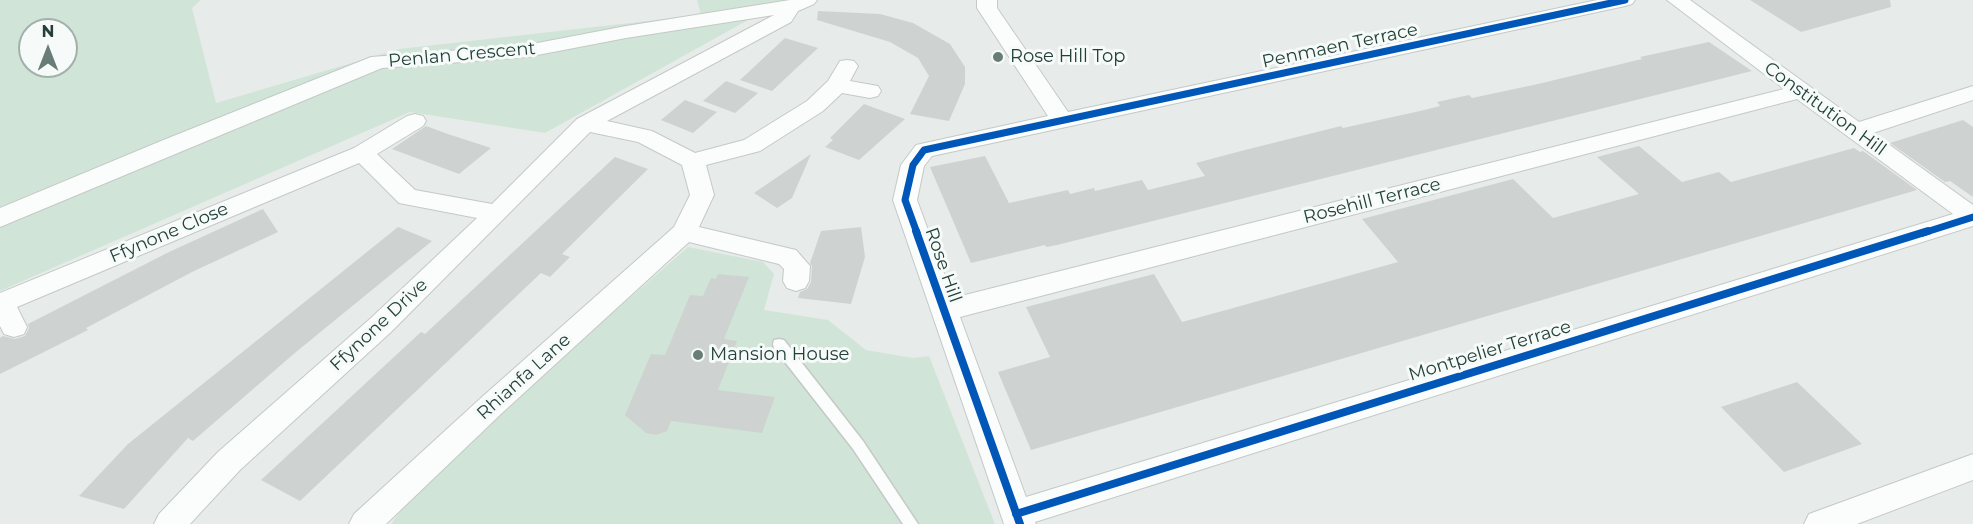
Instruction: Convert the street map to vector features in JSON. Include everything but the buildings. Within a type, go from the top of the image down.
[{"type":"street","points":[[987,0],[987,8],[1063,122]]},
{"type":"street","name":"Penmaen Terrace","points":[[1063,122],[1625,0]]},
{"type":"street","name":"Constitution Hill","points":[[1688,2],[1801,91],[1973,217]]},
{"type":"street","name":"Ffynone Drive","points":[[170,524],[229,461],[381,325],[585,124],[784,18],[799,3]]},
{"type":"street","name":"Penlan Crescent","points":[[0,218],[169,146],[378,62],[527,51],[799,3]]},
{"type":"street","points":[[585,124],[644,136],[693,161],[752,146],[815,106],[842,76],[870,91]]},
{"type":"street","name":"Rosehill Terrace","points":[[943,310],[1801,91]]},
{"type":"street","points":[[1855,131],[1973,93]]},
{"type":"street","name":"Ffynone Close","points":[[14,327],[2,303],[362,153],[415,121]]},
{"type":"street","name":"Rose Hill","points":[[1018,519],[905,200],[913,165],[924,150],[1063,122]]},
{"type":"street","points":[[362,153],[408,197],[497,213]]},
{"type":"street","points":[[693,161],[702,195],[684,232],[787,257],[797,266],[796,281]]},
{"type":"street","name":"Montpelier Terrace","points":[[1018,519],[1973,217]]},
{"type":"street","name":"Rhianfa Lane","points":[[365,524],[492,405],[684,232]]},
{"type":"street","points":[[1820,524],[1973,467]]},
{"type":"lane","points":[[779,344],[858,445],[911,524]]},
{"type":"green space","points":[[0,0],[201,0],[192,8],[216,103],[399,49],[701,15],[697,0],[784,0],[545,133],[410,112],[0,291]]},
{"type":"green space","points":[[688,247],[763,262],[774,274],[764,310],[828,320],[866,350],[913,358],[929,356],[995,524],[391,524],[413,494],[555,363]]},
{"type":"cycle path","points":[[1020,524],[905,200],[913,165],[924,150],[1625,0]]},
{"type":"cycle path","points":[[1016,514],[1973,217]]},
{"type":"place","name":"Rose Hill Top","points":[[998,57]]},
{"type":"place","name":"Mansion House","points":[[698,355]]}]
